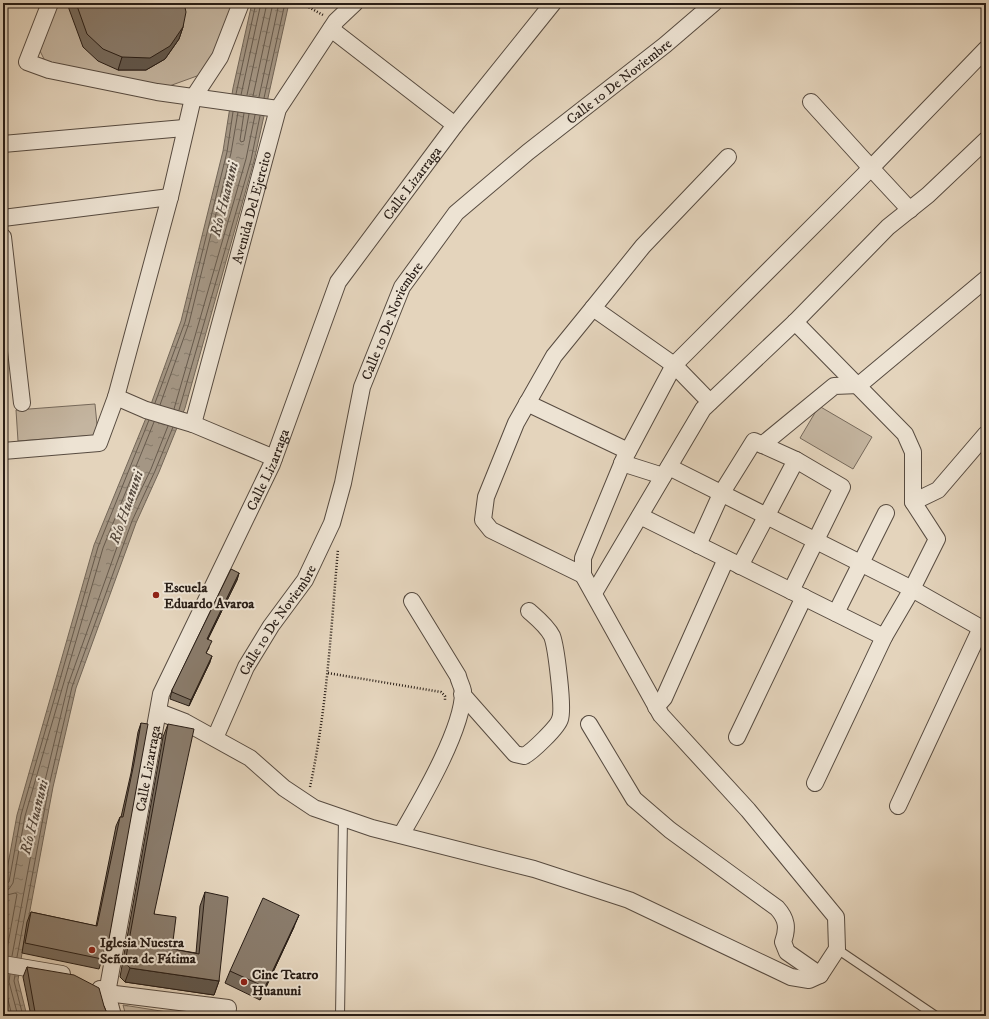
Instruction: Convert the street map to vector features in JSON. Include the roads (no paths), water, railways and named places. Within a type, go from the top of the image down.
[{"type":"street","points":[[50,3],[27,62],[49,70],[193,98],[224,100],[272,108]]},
{"type":"street","points":[[3,451],[99,443],[116,397],[170,197],[184,128],[193,98],[220,57],[241,3]]},
{"type":"street","name":"Avenida Del Ejercito","points":[[188,422],[272,108],[334,25],[356,3]]},
{"type":"street","name":"Calle Lizarraga","points":[[107,993],[161,694],[274,458],[338,282],[455,125],[553,3]]},
{"type":"street","name":"Calle 10 De Noviembre","points":[[215,738],[246,667],[271,626],[305,580],[332,523],[343,483],[362,387],[402,287],[456,213],[528,152],[665,45],[714,3]]},
{"type":"street","points":[[334,25],[455,125]]},
{"type":"street","points":[[158,712],[185,722],[250,758],[284,788],[314,808],[401,836],[534,869],[629,900],[791,977],[809,980],[820,975],[837,949],[836,917],[748,810],[661,715],[583,575],[583,558],[625,457],[674,365],[871,168],[986,49]]},
{"type":"street","points":[[810,102],[910,210]]},
{"type":"street","points":[[3,144],[184,128]]},
{"type":"street","points":[[594,593],[703,409],[795,322],[888,227],[910,210],[986,140]]},
{"type":"street","points":[[583,575],[491,530],[483,520],[486,497],[516,423],[554,356],[643,246],[728,157]]},
{"type":"street","points":[[3,218],[170,197]]},
{"type":"street","points":[[3,237],[22,404]]},
{"type":"street","points":[[762,445],[834,386],[859,385],[986,279]]},
{"type":"street","points":[[593,308],[674,365],[710,402]]},
{"type":"street","points":[[795,322],[906,434],[913,452],[913,502],[937,539],[912,589],[884,637],[815,783]]},
{"type":"street","points":[[116,397],[146,410],[188,422],[274,458]]},
{"type":"street","points":[[527,403],[625,457],[721,494],[816,541],[912,589],[984,630],[898,806]]},
{"type":"street","points":[[913,502],[938,490],[986,434]]},
{"type":"street","points":[[698,545],[721,494],[754,441],[796,460],[842,487],[816,541],[797,594],[737,737]]},
{"type":"street","points":[[656,707],[664,698],[733,562],[767,517],[796,460]]},
{"type":"street","points":[[836,613],[886,513]]},
{"type":"street","points":[[640,516],[884,637]]},
{"type":"street","points":[[401,836],[427,791],[451,737],[461,709],[463,689],[458,676],[412,601]]},
{"type":"street","points":[[462,694],[515,754],[524,756],[532,752],[560,720],[562,702],[552,636],[544,624],[529,611]]},
{"type":"street","points":[[589,724],[634,799],[670,830],[777,908],[784,916],[787,930],[783,942],[787,952],[820,975]]},
{"type":"street","points":[[3,964],[73,976],[107,993],[228,1008],[227,1016]]},
{"type":"street","points":[[107,993],[113,1016]]},
{"type":"lane","points":[[340,1016],[344,818]]},
{"type":"lane","points":[[837,949],[936,1016]]},
{"type":"water","name":"Río Huanuni","points":[[252,3],[289,3],[254,161],[185,408],[136,523],[76,688],[53,787],[22,953],[18,980],[27,1016],[3,1016],[3,892],[17,815],[94,545],[146,418],[181,321],[223,151],[233,88]]},
{"type":"place","name":"Escuela Eduardo Avaroa","points":[[156,595]]},
{"type":"place","name":"Iglesia Nuestra Señora de Fátima","points":[[92,950]]},
{"type":"place","name":"Cine Teatro Huanuni","points":[[244,982]]}]
